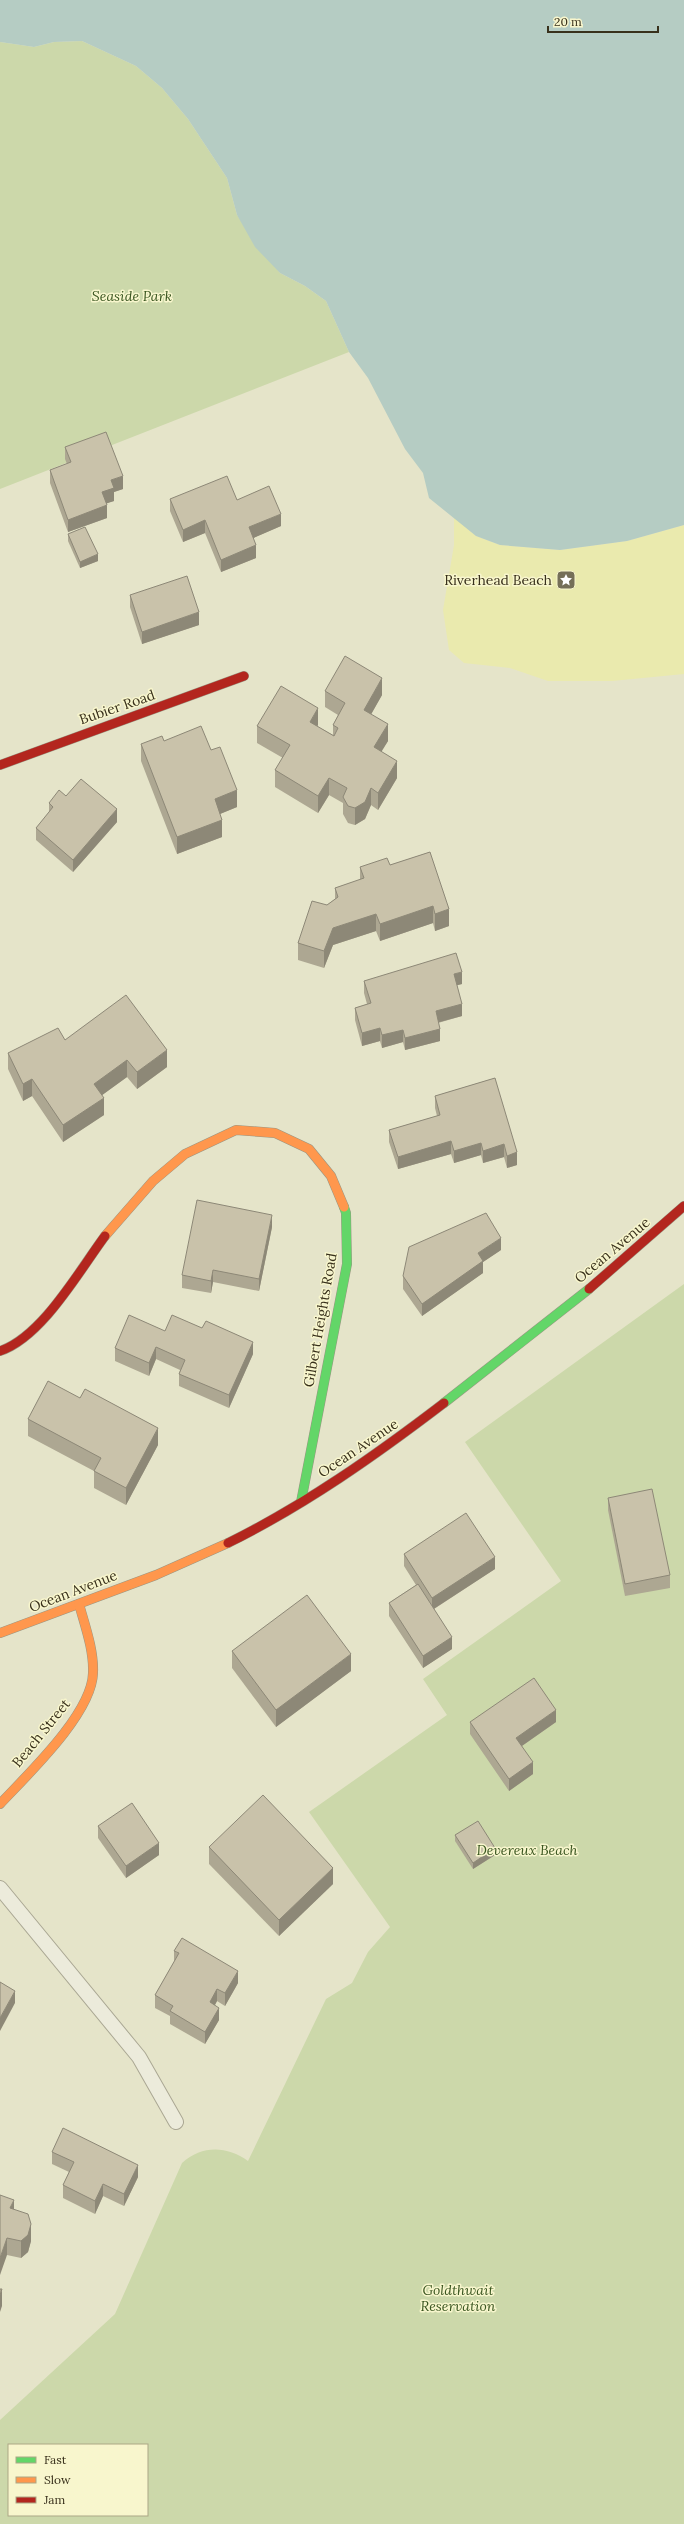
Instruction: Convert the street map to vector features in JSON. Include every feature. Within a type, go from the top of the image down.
[{"type":"street","name":"Bubier Road","points":[[0,765],[244,676]]},
{"type":"street","name":"Gilbert Heights Road","points":[[0,1351],[12,1347],[42,1322],[116,1220],[153,1181],[185,1154],[236,1130],[276,1133],[309,1149],[331,1176],[346,1213],[347,1264],[301,1502]]},
{"type":"street","name":"Ocean Avenue","points":[[0,1633],[79,1604],[217,1548],[270,1521],[301,1502],[411,1429],[481,1376],[616,1266],[684,1206]]},
{"type":"street","name":"Beach Street","points":[[0,1804],[69,1725],[87,1696],[92,1681],[92,1662],[79,1604]]},
{"type":"lane","points":[[0,1888],[139,2057],[176,2122]]},
{"type":"green space","name":"Seaside Park","points":[[82,41],[136,66],[162,88],[188,119],[227,178],[237,215],[280,273],[305,286],[326,301],[349,352],[0,489],[0,42],[34,47],[54,42]]},
{"type":"green space","points":[[684,1284],[684,2524],[0,2524],[0,2420],[115,2314],[182,2163],[198,2153],[215,2150],[232,2152],[248,2161],[326,1999],[352,1983],[368,1952],[390,1927],[309,1812],[447,1715],[423,1679],[561,1581],[465,1442]]},
{"type":"sand","name":"Riverhead Beach","points":[[454,517],[476,536],[500,545],[560,550],[627,541],[684,525],[684,674],[612,681],[548,681],[510,668],[464,663],[449,650],[443,610],[454,545]]},
{"type":"shaded area","points":[[0,0],[684,0],[684,525],[627,541],[560,550],[500,545],[476,536],[429,498],[423,473],[405,449],[368,378],[349,352],[326,301],[305,286],[280,273],[255,247],[237,215],[227,178],[188,119],[162,88],[136,66],[82,41],[54,42],[34,47],[0,42]]},
{"type":"building","points":[[106,432],[123,476],[111,480],[114,488],[102,492],[107,505],[68,520],[50,470],[71,462],[65,447]]},
{"type":"building","points":[[227,476],[237,500],[269,486],[281,514],[249,527],[256,545],[221,560],[205,520],[183,530],[170,499]]},
{"type":"building","points":[[85,527],[98,554],[80,562],[68,534]]},
{"type":"building","points":[[187,576],[199,612],[142,632],[130,595]]},
{"type":"building","points":[[345,656],[382,678],[364,710],[388,724],[374,747],[397,761],[378,793],[371,788],[365,802],[355,808],[348,806],[343,797],[347,788],[329,778],[318,796],[275,770],[290,745],[257,726],[281,686],[318,708],[310,722],[334,736],[338,728],[333,725],[345,703],[325,691]]},
{"type":"building","points":[[201,726],[211,750],[220,747],[237,790],[215,799],[222,820],[177,837],[141,744],[162,736],[164,741]]},
{"type":"building","points":[[81,779],[117,809],[73,860],[36,828],[53,807],[49,803],[59,790],[66,796]]},
{"type":"building","points":[[430,852],[449,909],[435,914],[433,906],[380,924],[376,914],[333,928],[324,951],[298,943],[312,901],[327,905],[338,897],[335,888],[364,878],[360,867],[387,858],[390,865]]},
{"type":"building","points":[[456,953],[462,972],[454,974],[462,1004],[436,1011],[440,1029],[405,1038],[403,1030],[382,1035],[380,1028],[362,1033],[355,1008],[371,1003],[364,981]]},
{"type":"building","points":[[126,995],[167,1050],[137,1072],[127,1060],[94,1084],[104,1098],[63,1125],[32,1079],[23,1084],[8,1053],[58,1028],[65,1040]]},
{"type":"building","points":[[495,1078],[517,1152],[507,1156],[504,1144],[483,1151],[481,1143],[454,1151],[451,1141],[398,1157],[389,1130],[440,1115],[435,1096]]},
{"type":"building","points":[[197,1200],[272,1215],[259,1279],[213,1270],[211,1281],[182,1275]]},
{"type":"building","points":[[486,1213],[501,1238],[478,1253],[483,1261],[422,1304],[403,1276],[409,1247]]},
{"type":"building","points":[[129,1315],[165,1331],[172,1315],[202,1328],[206,1321],[253,1342],[229,1395],[179,1374],[185,1360],[156,1347],[149,1363],[115,1348]]},
{"type":"building","points":[[48,1381],[80,1398],[85,1389],[158,1428],[126,1488],[94,1471],[101,1458],[28,1419]]},
{"type":"building","points":[[652,1489],[670,1575],[625,1584],[608,1498]]},
{"type":"building","points":[[466,1513],[495,1557],[432,1598],[404,1554]]},
{"type":"building","points":[[418,1584],[452,1637],[423,1656],[389,1603]]},
{"type":"building","points":[[307,1595],[351,1654],[276,1710],[232,1651]]},
{"type":"building","points":[[534,1678],[556,1710],[516,1738],[533,1762],[509,1779],[470,1722]]},
{"type":"building","points":[[263,1795],[333,1868],[279,1920],[209,1847]]},
{"type":"building","points":[[132,1803],[159,1843],[126,1866],[98,1826]]},
{"type":"building","points":[[478,1821],[495,1848],[473,1863],[455,1835]]},
{"type":"building","points":[[182,1938],[238,1971],[225,1993],[217,1989],[210,2002],[219,2008],[205,2032],[170,2011],[173,2006],[155,1995],[179,1953],[174,1951]]},
{"type":"building","points":[[0,1982],[15,1991],[0,2018]]},
{"type":"building","points":[[63,2128],[138,2165],[124,2194],[103,2184],[95,2201],[63,2185],[74,2162],[52,2152]]},
{"type":"building","points":[[0,2195],[14,2200],[10,2208],[28,2214],[31,2224],[28,2235],[21,2241],[7,2238],[0,2258]]},
{"type":"traffic: fast","points":[[301,1502],[347,1264],[346,1213],[344,1207]]},
{"type":"traffic: fast","points":[[444,1403],[589,1289]]},
{"type":"traffic: slow","points":[[105,1236],[153,1181],[185,1154],[236,1130],[275,1133],[309,1149],[331,1176],[344,1207]]},
{"type":"traffic: slow","points":[[0,1633],[156,1575],[228,1543]]},
{"type":"traffic: slow","points":[[0,1804],[56,1743],[82,1707],[90,1689],[93,1673],[92,1656],[89,1638],[79,1604]]},
{"type":"traffic: jam","points":[[0,765],[244,676]]},
{"type":"traffic: jam","points":[[589,1289],[684,1206]]},
{"type":"traffic: jam","points":[[0,1351],[16,1343],[45,1318],[105,1236]]},
{"type":"traffic: jam","points":[[228,1543],[312,1496],[366,1460],[444,1403]]},
{"type":"place","name":"Riverhead Beach","points":[[566,580]]},
{"type":"park label","name":"Devereux Beach","points":[[527,1850]]},
{"type":"park label","name":"Goldthwait Reservation","points":[[458,2298]]}]
